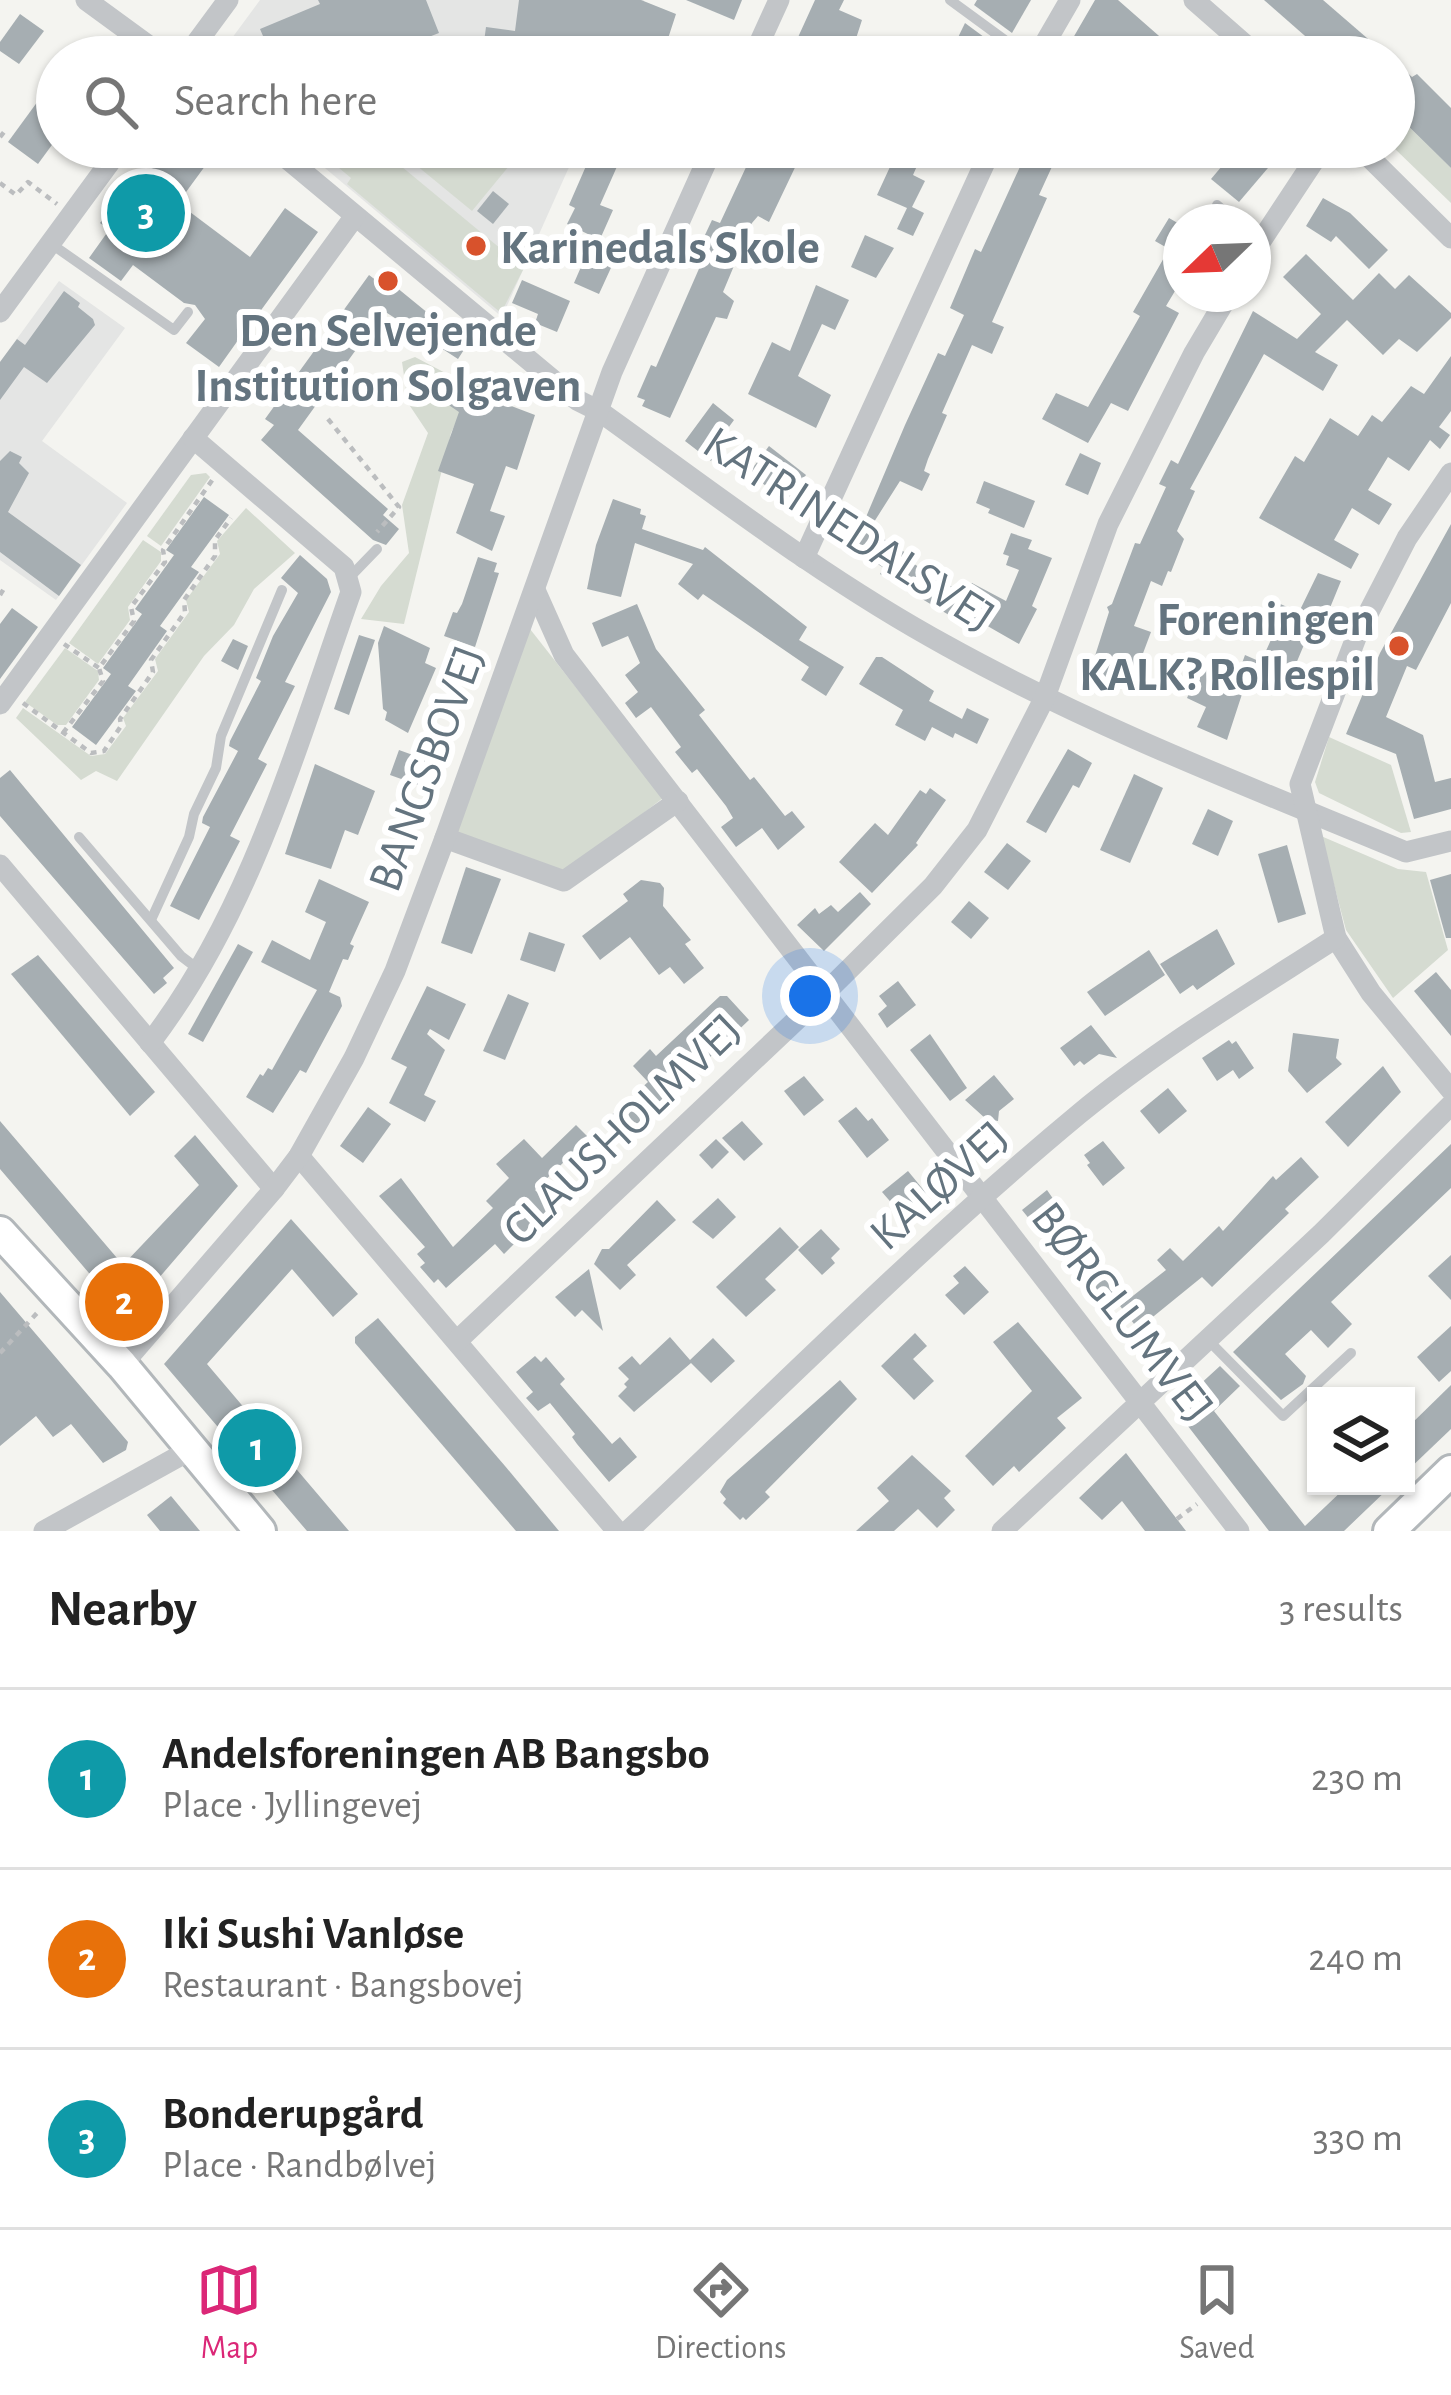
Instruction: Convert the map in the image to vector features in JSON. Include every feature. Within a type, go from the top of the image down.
[{"type":"street","points":[[86,0],[135,36]]},
{"type":"street","points":[[201,36],[228,0]]},
{"type":"street","points":[[763,36],[779,0]]},
{"type":"street","points":[[1049,36],[1070,0]]},
{"type":"street","points":[[1194,0],[1235,36]]},
{"type":"street","points":[[0,312],[106,168]]},
{"type":"street","name":"KATRINEDALSVEJ","points":[[298,168],[577,400],[804,558],[944,645],[1045,697],[1406,852],[1451,841]]},
{"type":"street","name":"BANGSBOVEJ","points":[[122,1365],[274,1189],[354,1058],[445,838],[612,372],[704,168]]},
{"type":"street","points":[[804,558],[982,168]]},
{"type":"street","points":[[1271,221],[1308,168]]},
{"type":"street","points":[[1380,168],[1451,238]]},
{"type":"street","points":[[4,698],[355,216]]},
{"type":"street","name":"CLAUSHOLMVEJ","points":[[457,1341],[826,992],[933,886],[976,830],[1045,697],[1108,524],[1218,312]]},
{"type":"street","points":[[150,1042],[178,1007],[252,869],[351,592],[344,567],[193,438]]},
{"type":"street","points":[[1451,472],[1407,538],[1357,635],[1300,784],[1336,938],[1371,993],[1451,1090]]},
{"type":"street","name":"BØRGLUMVEJ","points":[[535,590],[564,655],[1240,1531]]},
{"type":"street","points":[[445,838],[564,881],[678,800]]},
{"type":"street","points":[[0,865],[274,1189]]},
{"type":"street","name":"KALØVEJ","points":[[628,1531],[983,1197],[1082,1112],[1184,1036],[1336,938]]},
{"type":"street","points":[[1002,1531],[1451,1105]]},
{"type":"street","points":[[298,1156],[617,1531]]},
{"type":"street","points":[[0,1232],[122,1365],[260,1531]]},
{"type":"street","points":[[44,1531],[192,1448]]},
{"type":"street","points":[[1389,1531],[1451,1471]]},
{"type":"lane","points":[[950,0],[999,36]]},
{"type":"lane","points":[[50,243],[174,330],[188,312]]},
{"type":"lane","points":[[347,580],[377,549]]},
{"type":"lane","points":[[151,920],[189,837],[194,814],[216,768],[221,736],[282,590]]},
{"type":"lane","points":[[80,836],[181,956],[198,969]]},
{"type":"lane","points":[[1207,1339],[1283,1416],[1351,1353]]},
{"type":"path","points":[[0,184],[16,195],[28,182],[72,214]]},
{"type":"path","points":[[328,419],[400,507],[369,541],[377,549]]},
{"type":"path","points":[[99,668],[134,621],[131,608],[165,562],[163,550],[224,464]]},
{"type":"path","points":[[4,698],[91,753],[104,751],[121,726],[120,718],[153,672],[151,660],[184,612],[184,600],[215,556],[215,540],[231,518]]},
{"type":"path","points":[[0,595],[5,587]]},
{"type":"path","points":[[48,633],[99,668],[103,681],[63,733]]},
{"type":"path","points":[[0,1353],[54,1295]]},
{"type":"shaded area","points":[[260,0],[644,0],[628,36],[233,36]]},
{"type":"shaded area","points":[[1415,133],[1451,168],[1451,203],[1415,168]]},
{"type":"shaded area","name":"Karinedals Skole","points":[[325,168],[569,168],[502,317]]},
{"type":"shaded area","points":[[339,168],[403,168],[524,268],[501,313],[347,184],[351,178]]},
{"type":"shaded area","points":[[420,168],[507,168],[472,211]]},
{"type":"shaded area","points":[[59,281],[125,328],[42,441],[127,503],[56,600],[0,560],[0,362]]},
{"type":"shaded area","points":[[415,357],[472,387],[451,433],[404,624],[361,619],[409,553],[402,505],[428,433],[408,403],[402,362]]},
{"type":"shaded area","points":[[191,475],[210,477],[161,546],[147,536]]},
{"type":"shaded area","points":[[246,508],[295,553],[254,589],[234,625],[204,656],[117,781],[96,771],[81,780],[16,718],[23,708],[91,756],[105,754],[126,726],[123,718],[158,671],[155,659],[189,612],[186,600],[220,554],[217,541]]},
{"type":"shaded area","points":[[143,540],[161,552],[161,561],[128,607],[130,620],[98,664],[69,643]]},
{"type":"shaded area","points":[[530,629],[663,798],[563,875],[453,834]]},
{"type":"shaded area","points":[[65,648],[98,671],[99,680],[66,725],[57,725],[25,702]]},
{"type":"shaded area","points":[[1329,737],[1391,765],[1411,832],[1401,833],[1319,793],[1315,782]]},
{"type":"shaded area","points":[[1321,836],[1398,869],[1426,872],[1448,950],[1393,998],[1346,930]]},
{"type":"building","points":[[318,0],[426,0],[439,33],[263,36],[260,29],[320,4]]},
{"type":"building","points":[[519,0],[641,0],[676,14],[669,36],[485,36],[486,27],[515,31]]},
{"type":"building","points":[[686,0],[742,0],[734,20]]},
{"type":"building","points":[[815,0],[844,0],[839,10],[862,20],[857,36],[799,36]]},
{"type":"building","points":[[977,0],[1031,0],[1012,33],[974,5]]},
{"type":"building","points":[[1095,0],[1118,0],[1159,36],[1074,36]]},
{"type":"building","points":[[1264,0],[1323,0],[1365,36],[1305,36]]},
{"type":"building","points":[[20,14],[44,31],[19,64],[0,51],[0,42]]},
{"type":"building","points":[[965,23],[983,36],[959,36]]},
{"type":"building","points":[[1417,74],[1451,108],[1451,168],[1415,133]]},
{"type":"building","points":[[36,104],[36,163],[8,142]]},
{"type":"building","points":[[153,168],[204,168],[178,203],[250,257],[285,208],[318,232],[259,313],[263,316],[250,332],[246,329],[219,367],[186,343],[205,319],[195,305],[184,303],[133,265],[121,281],[89,258],[109,230],[100,223],[110,210],[118,216]]},
{"type":"building","points":[[585,168],[616,168],[600,205],[613,210],[601,237],[621,246],[599,294],[574,283],[594,237],[567,224],[575,208],[569,205]]},
{"type":"building","points":[[746,168],[795,168],[769,222],[758,216],[752,223],[723,292],[734,301],[727,319],[716,317],[670,418],[642,406],[645,400],[637,397],[651,365],[656,367],[705,255],[697,252],[712,220],[720,223]]},
{"type":"building","points":[[889,168],[916,168],[913,175],[925,181],[912,207],[924,213],[913,236],[897,229],[907,208],[877,195]]},
{"type":"building","points":[[1019,168],[1051,168],[1039,195],[1047,198],[992,322],[1004,327],[992,354],[972,345],[942,413],[947,415],[924,471],[930,474],[922,491],[900,481],[874,522],[866,517],[938,353],[945,356],[964,315],[950,308],[975,249],[981,252]]},
{"type":"building","points":[[1220,168],[1268,168],[1239,202],[1211,179]]},
{"type":"building","points":[[493,191],[509,204],[493,224],[477,211]]},
{"type":"building","points":[[1323,198],[1350,213],[1388,250],[1369,269],[1336,236],[1331,242],[1306,226]]},
{"type":"building","points":[[865,235],[894,248],[876,278],[851,267]]},
{"type":"building","points":[[1306,254],[1353,300],[1379,273],[1395,289],[1409,275],[1451,318],[1417,352],[1399,339],[1383,355],[1347,320],[1315,352],[1338,365],[1323,391],[1264,354],[1190,489],[1195,491],[1177,531],[1184,539],[1171,572],[1162,586],[1151,581],[1134,626],[1151,632],[1136,672],[1119,666],[1111,690],[1087,681],[1107,607],[1166,487],[1159,484],[1171,460],[1178,464],[1253,312],[1297,339],[1321,314],[1283,277]]},
{"type":"building","points":[[1163,260],[1163,312],[1179,313],[1128,411],[1111,403],[1088,443],[1042,419],[1056,393],[1088,407],[1140,316],[1133,312]]},
{"type":"building","points":[[369,275],[381,284],[385,278],[467,345],[458,359],[384,311],[298,430],[388,509],[383,515],[399,529],[386,545],[373,540],[261,440],[274,425],[265,419]]},
{"type":"building","points":[[522,280],[570,301],[557,332],[535,323],[538,314],[512,303]]},
{"type":"building","points":[[816,285],[849,300],[835,330],[822,324],[798,376],[831,395],[816,428],[748,394],[772,342],[790,351]]},
{"type":"building","points":[[64,291],[80,303],[78,307],[95,325],[47,383],[24,367],[0,400],[0,362],[17,339],[25,345]]},
{"type":"building","points":[[1451,356],[1451,411],[1439,427],[1450,435],[1440,449],[1430,440],[1409,471],[1388,457],[1368,490],[1392,504],[1379,525],[1352,508],[1334,540],[1359,554],[1351,569],[1259,518],[1295,456],[1304,462],[1330,418],[1358,436],[1372,415],[1382,422],[1411,386],[1424,394]]},
{"type":"building","points":[[449,375],[484,389],[482,395],[535,415],[517,470],[506,466],[490,511],[505,516],[492,551],[456,533],[474,484],[438,471],[459,412],[434,395]]},
{"type":"building","points":[[713,403],[734,420],[711,461],[685,441]]},
{"type":"building","points":[[769,446],[806,475],[787,502],[749,473]]},
{"type":"building","points":[[10,451],[22,457],[19,463],[29,473],[8,512],[81,565],[59,596],[0,552],[0,461]]},
{"type":"building","points":[[1080,453],[1101,463],[1088,495],[1065,485]]},
{"type":"building","points":[[984,481],[1035,501],[1024,528],[976,503]]},
{"type":"building","points":[[204,497],[229,515],[191,567],[199,572],[160,626],[167,631],[128,686],[136,691],[96,745],[72,727],[111,674],[103,668],[142,614],[135,609],[174,555],[166,550]]},
{"type":"building","points":[[613,499],[641,509],[640,514],[646,516],[642,529],[705,547],[807,627],[799,640],[844,667],[826,696],[801,680],[809,667],[703,594],[698,600],[678,584],[693,564],[635,543],[621,597],[587,589]]},
{"type":"building","points":[[857,522],[906,553],[904,558],[966,595],[972,583],[1006,601],[1019,570],[1006,565],[1009,556],[1003,554],[1011,533],[1032,540],[1028,549],[1052,558],[1032,606],[1037,609],[1019,644],[970,616],[968,621],[956,614],[954,618],[880,574],[884,568],[844,543]]},
{"type":"building","points":[[1451,524],[1451,603],[1416,670],[1407,666],[1386,717],[1423,735],[1435,782],[1451,778],[1451,809],[1414,819],[1396,754],[1346,734],[1380,653]]},
{"type":"building","points":[[300,555],[327,579],[331,592],[285,682],[295,686],[258,759],[267,764],[230,836],[240,841],[199,920],[170,906],[210,827],[202,823],[203,817],[238,751],[229,746],[230,741],[261,681],[256,678],[273,636],[298,593],[281,578]]},
{"type":"building","points":[[478,557],[497,563],[494,572],[499,573],[475,647],[444,636],[453,612],[462,604]]},
{"type":"building","points":[[1318,573],[1341,581],[1318,637],[1309,633],[1287,685],[1279,682],[1275,690],[1253,681],[1249,690],[1244,688],[1227,740],[1197,727],[1206,707],[1187,698],[1200,669],[1204,671],[1209,660],[1228,668],[1231,661],[1241,666],[1245,655],[1261,662],[1274,633],[1259,626],[1271,600],[1299,612]]},
{"type":"building","points":[[637,604],[656,649],[705,710],[699,715],[750,780],[754,777],[785,816],[792,811],[805,827],[778,850],[762,828],[736,847],[721,827],[733,818],[726,806],[697,769],[692,773],[675,752],[681,747],[651,707],[636,718],[625,703],[638,692],[625,675],[640,663],[628,636],[602,647],[592,623]]},
{"type":"building","points":[[12,608],[38,627],[0,679],[0,624]]},
{"type":"building","points":[[384,626],[430,648],[425,663],[436,668],[408,733],[385,720],[378,643]]},
{"type":"building","points":[[359,635],[375,640],[349,715],[334,709]]},
{"type":"building","points":[[233,639],[248,646],[238,670],[221,661]]},
{"type":"building","points":[[876,657],[934,691],[929,701],[962,719],[967,708],[989,719],[977,744],[932,727],[925,741],[895,725],[903,710],[859,684]]},
{"type":"building","points":[[1068,749],[1092,763],[1079,788],[1073,785],[1046,833],[1026,822]]},
{"type":"building","points":[[399,750],[446,767],[426,773],[421,786],[390,775]]},
{"type":"building","points":[[315,764],[375,791],[358,835],[345,830],[331,869],[285,854]]},
{"type":"building","points":[[10,770],[174,968],[154,994],[0,816],[0,778]]},
{"type":"building","points":[[1134,774],[1163,788],[1130,863],[1100,850]]},
{"type":"building","points":[[930,788],[946,800],[918,845],[872,893],[839,862],[875,823],[888,835],[920,790],[926,794]]},
{"type":"building","points":[[1208,809],[1233,821],[1218,856],[1192,844]]},
{"type":"building","points":[[1007,843],[1031,861],[1008,890],[984,872]]},
{"type":"building","points":[[1287,845],[1306,914],[1278,923],[1258,854]]},
{"type":"building","points":[[466,867],[501,879],[472,954],[441,943]]},
{"type":"building","points":[[1451,874],[1451,938],[1446,938],[1430,880]]},
{"type":"building","points":[[319,879],[369,902],[348,960],[343,959],[329,992],[340,997],[342,1006],[306,1073],[300,1070],[273,1113],[246,1097],[260,1074],[272,1070],[317,990],[261,962],[272,940],[310,960],[326,922],[305,912]]},
{"type":"building","points":[[641,880],[664,888],[663,906],[691,940],[685,944],[704,968],[684,984],[670,967],[659,975],[630,937],[600,960],[582,936],[628,901],[623,894]]},
{"type":"building","points":[[860,892],[871,904],[824,951],[797,925],[815,908],[819,914],[831,905],[838,912]]},
{"type":"building","points":[[969,901],[989,918],[971,939],[951,922]]},
{"type":"building","points":[[1217,929],[1235,964],[1197,990],[1193,985],[1180,994],[1160,964]]},
{"type":"building","points":[[529,932],[565,944],[555,972],[520,960]]},
{"type":"building","points":[[238,944],[253,952],[203,1042],[188,1034]]},
{"type":"building","points":[[1149,950],[1165,975],[1105,1016],[1087,992]]},
{"type":"building","points":[[38,955],[155,1092],[130,1116],[11,974]]},
{"type":"building","points":[[1436,972],[1451,990],[1451,1036],[1414,991]]},
{"type":"building","points":[[898,981],[916,1005],[887,1028],[878,1014],[887,1006],[879,996]]},
{"type":"building","points":[[427,986],[466,1004],[449,1040],[430,1029],[427,1034],[445,1050],[424,1095],[436,1101],[425,1122],[389,1103],[407,1067],[391,1059]]},
{"type":"building","points":[[508,994],[529,1003],[505,1060],[483,1051]]},
{"type":"building","points":[[720,996],[727,996],[749,1020],[624,1139],[606,1120],[648,1082],[633,1066],[650,1049],[656,1056]]},
{"type":"building","points":[[1091,1025],[1117,1058],[1099,1054],[1074,1066],[1060,1048]]},
{"type":"building","points":[[1293,1033],[1339,1039],[1336,1058],[1342,1064],[1307,1093],[1288,1071]]},
{"type":"building","points":[[930,1034],[967,1088],[950,1101],[910,1050]]},
{"type":"building","points":[[1229,1040],[1236,1041],[1254,1068],[1239,1079],[1233,1070],[1217,1081],[1202,1058]]},
{"type":"building","points":[[1383,1066],[1401,1092],[1348,1147],[1325,1122]]},
{"type":"building","points":[[994,1075],[1014,1099],[999,1111],[998,1121],[986,1119],[965,1100]]},
{"type":"building","points":[[804,1076],[824,1100],[804,1116],[784,1091]]},
{"type":"building","points":[[1168,1088],[1187,1111],[1159,1134],[1140,1111]]},
{"type":"building","points":[[368,1107],[391,1124],[363,1163],[340,1146]]},
{"type":"building","points":[[856,1107],[889,1140],[867,1158],[838,1121]]},
{"type":"building","points":[[0,1121],[123,1265],[199,1185],[174,1156],[195,1135],[238,1186],[158,1279],[127,1309],[118,1307],[0,1169]]},
{"type":"building","points":[[742,1121],[763,1144],[744,1161],[722,1138]]},
{"type":"building","points":[[576,1125],[595,1144],[576,1163],[566,1160],[535,1190],[552,1206],[504,1254],[495,1244],[446,1288],[438,1279],[434,1283],[420,1267],[425,1263],[417,1254],[425,1247],[379,1196],[401,1178],[453,1247],[493,1208],[486,1201],[509,1178],[496,1164],[524,1139],[542,1158]]},
{"type":"building","points":[[716,1139],[729,1152],[712,1169],[699,1155]]},
{"type":"building","points":[[1103,1141],[1125,1168],[1103,1186],[1084,1155]]},
{"type":"building","points":[[1451,1144],[1451,1188],[1331,1302],[1352,1324],[1328,1348],[1311,1330],[1285,1354],[1306,1376],[1303,1384],[1281,1400],[1233,1352]]},
{"type":"building","points":[[1301,1157],[1319,1177],[1285,1209],[1289,1213],[1212,1287],[1202,1277],[1138,1329],[1120,1306],[1166,1270],[1157,1260],[1170,1248],[1183,1261],[1219,1226],[1223,1231],[1273,1176],[1276,1180]]},
{"type":"building","points":[[908,1171],[926,1193],[901,1214],[882,1192]]},
{"type":"building","points":[[1047,1190],[1122,1298],[1108,1309],[1067,1253],[1061,1258],[1022,1210]]},
{"type":"building","points":[[718,1198],[736,1217],[713,1239],[692,1222]]},
{"type":"building","points":[[657,1200],[676,1220],[627,1265],[636,1275],[620,1290],[594,1264],[602,1249],[609,1249]]},
{"type":"building","points":[[291,1219],[358,1294],[333,1317],[292,1269],[207,1364],[349,1531],[307,1531],[164,1364]]},
{"type":"building","points":[[780,1227],[799,1247],[765,1279],[776,1290],[746,1317],[716,1287]]},
{"type":"building","points":[[821,1229],[840,1249],[831,1258],[835,1263],[822,1275],[798,1250]]},
{"type":"building","points":[[1451,1255],[1451,1300],[1428,1276]]},
{"type":"building","points":[[965,1266],[989,1292],[964,1315],[945,1295],[959,1283],[953,1276]]},
{"type":"building","points":[[589,1269],[603,1331],[582,1310],[575,1317],[555,1297]]},
{"type":"building","points":[[0,1292],[128,1442],[126,1450],[103,1463],[71,1424],[53,1437],[36,1416],[0,1446]]},
{"type":"building","points":[[378,1318],[559,1531],[516,1531],[355,1343],[355,1337]]},
{"type":"building","points":[[1018,1322],[1082,1398],[1057,1418],[1066,1428],[1019,1472],[1014,1466],[993,1486],[965,1456],[1032,1391],[993,1342]]},
{"type":"building","points":[[1451,1326],[1451,1371],[1439,1382],[1417,1357]]},
{"type":"building","points":[[915,1333],[927,1346],[913,1359],[934,1381],[914,1400],[881,1366]]},
{"type":"building","points":[[670,1337],[690,1360],[713,1338],[735,1361],[711,1383],[691,1363],[634,1412],[618,1396],[629,1379],[618,1368],[632,1356],[640,1365]]},
{"type":"building","points":[[535,1356],[541,1362],[546,1357],[565,1379],[560,1384],[612,1444],[620,1437],[637,1457],[609,1482],[550,1403],[538,1411],[526,1398],[533,1392],[516,1372]]},
{"type":"building","points":[[1220,1366],[1240,1386],[1214,1411],[1305,1526],[1338,1495],[1382,1495],[1344,1531],[1269,1531],[1174,1408]]},
{"type":"building","points":[[840,1380],[857,1399],[765,1492],[770,1497],[746,1520],[740,1520],[723,1503],[726,1499],[720,1492],[727,1480]]},
{"type":"building","points":[[1451,1385],[1451,1429],[1415,1463],[1415,1420]]},
{"type":"building","points":[[1126,1453],[1186,1531],[1145,1531],[1122,1501],[1102,1520],[1079,1498]]},
{"type":"building","points":[[912,1455],[951,1491],[944,1498],[955,1510],[937,1528],[918,1509],[894,1531],[856,1531],[889,1501],[877,1488]]},
{"type":"building","points":[[171,1496],[200,1531],[160,1531],[147,1515]]},
{"type":"place","name":"Bonderupgård","points":[[146,213]]},
{"type":"place","name":"Karinedals Skole","points":[[476,246]]},
{"type":"place","name":"Den Selvejende Institution Solgaven","points":[[388,281]]},
{"type":"place","name":"Foreningen KALK? Rollespil","points":[[1399,646]]},
{"type":"place","name":"Iki Sushi Vanløse","points":[[124,1302]]},
{"type":"place","name":"Andelsforeningen AB Bangsbo","points":[[257,1448]]}]
